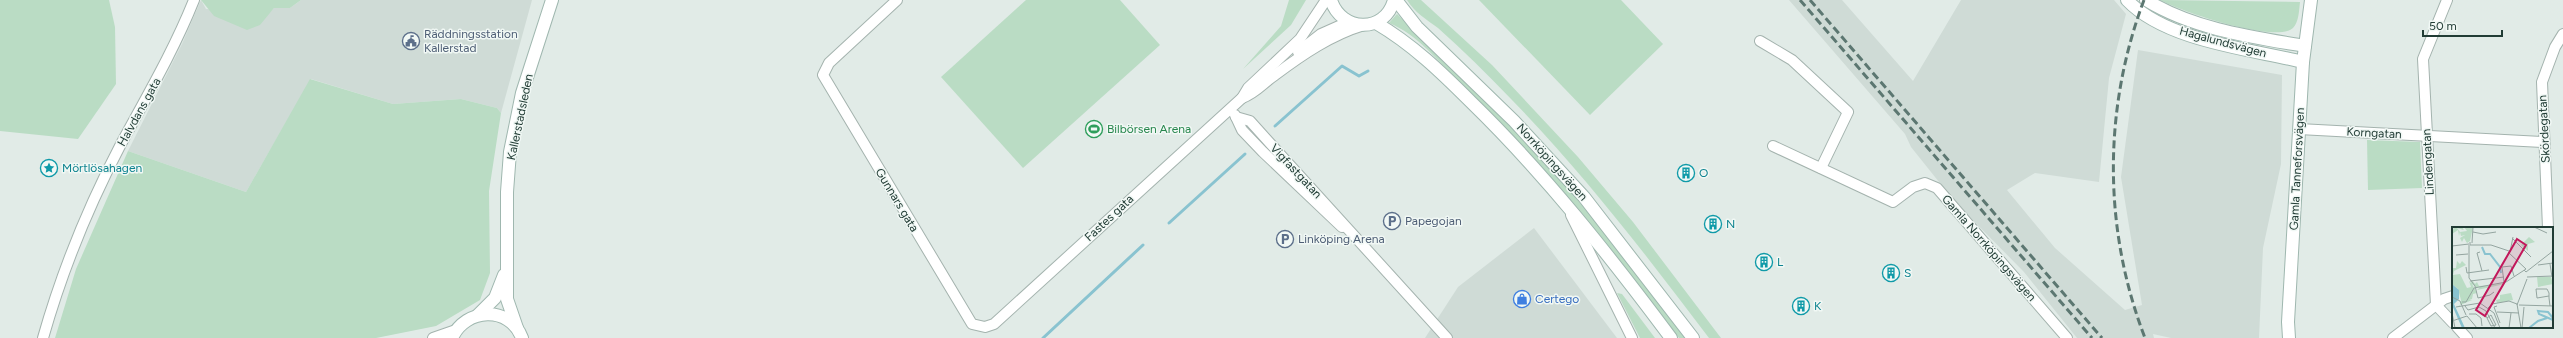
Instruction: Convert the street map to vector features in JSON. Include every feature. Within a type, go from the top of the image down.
[{"type":"main road","name":"Kallerstadsleden","points":[[520,333],[507,299],[507,192],[510,152],[522,93],[552,0]]},
{"type":"main road","points":[[1331,0],[1339,15],[1348,22],[1370,24],[1388,13],[1395,0]]},
{"type":"main road","name":"Norrköpingsvägen","points":[[1395,0],[1417,27],[1514,121],[1584,197],[1693,338]]},
{"type":"main road","name":"Hagalundsvägen","points":[[2127,0],[2140,12],[2182,32],[2303,62]]},
{"type":"main road","name":"Hagalundsvägen","points":[[2146,0],[2171,14],[2188,20],[2305,46]]},
{"type":"main road","name":"Gamla Tanneforsvägen","points":[[2289,338],[2303,62],[2311,0]]},
{"type":"main road","name":"Norrköpingsvägen","points":[[1370,24],[1414,48],[1506,136],[1563,200],[1671,338]]},
{"type":"main road","name":"Kallerstadsleden","points":[[454,334],[466,320],[478,315],[495,298],[507,262]]},
{"type":"main road","points":[[478,315],[487,314],[504,317],[520,333]]},
{"type":"street","name":"Halvdans gata","points":[[43,338],[67,265],[96,196],[121,145],[170,55],[194,0]]},
{"type":"street","name":"Gunnars gata","points":[[897,0],[829,63],[824,76],[972,324]]},
{"type":"street","name":"Fastes gata","points":[[972,324],[986,327],[994,324],[1233,113],[1248,88],[1300,39],[1326,0]]},
{"type":"street","name":"Lindengatan","points":[[2436,305],[2423,59],[2447,0]]},
{"type":"street","name":"Fastes gata","points":[[1242,98],[1253,94],[1308,43],[1326,31],[1348,22]]},
{"type":"street","name":"Fastes gata","points":[[1274,76],[1332,37],[1370,24]]},
{"type":"street","name":"Skördegatan","points":[[2548,227],[2542,82],[2555,47],[2563,34]]},
{"type":"street","points":[[1760,41],[1792,60],[1848,112],[1821,168]]},
{"type":"street","name":"Vigfastgatan","points":[[1233,113],[1250,121],[1337,214],[1350,232],[1447,338]]},
{"type":"street","name":"Korngatan","points":[[2299,129],[2544,142]]},
{"type":"street","name":"Gamla Norrköpingsvägen","points":[[1773,146],[1893,202],[1913,188],[1925,183],[1937,188],[2067,338]]},
{"type":"street","points":[[1563,200],[1632,338]]},
{"type":"street","points":[[2393,338],[2436,305],[2452,297]]},
{"type":"street","points":[[2436,305],[2452,322]]},
{"type":"street","points":[[2458,328],[2467,338]]},
{"type":"street","points":[[433,338],[454,334]]},
{"type":"shaded area","points":[[201,0],[206,9],[269,13],[274,8],[290,8],[301,0],[532,0],[501,113],[497,108],[461,99],[393,104],[311,79],[246,192],[128,151],[182,44]]},
{"type":"shaded area","points":[[1789,0],[1842,0],[1913,81],[1961,0],[2114,0],[2126,14],[2109,78],[2099,182],[2035,173],[2007,190],[2055,248],[2125,310],[2142,305],[2121,177],[2138,50],[2282,75],[2281,164],[2263,248],[2259,338],[2171,338],[2153,334],[2154,338],[2077,338],[2024,272],[1955,202],[1911,147],[1905,134]]},
{"type":"shaded area","points":[[1534,228],[1617,338],[1425,338],[1458,287]]},
{"type":"green space","points":[[0,0],[109,0],[115,27],[116,84],[78,139],[0,131]]},
{"type":"green space","points":[[201,0],[301,0],[290,8],[274,8],[260,25],[247,30],[214,16]]},
{"type":"green space","points":[[1026,0],[1120,0],[1160,45],[1023,168],[941,77]]},
{"type":"green space","points":[[1289,0],[1306,0],[1291,25],[1243,69],[1281,26]]},
{"type":"green space","points":[[1407,0],[1421,0],[1492,65],[1578,157],[1633,222],[1721,338],[1709,338],[1590,186],[1539,128],[1476,63],[1438,28],[1417,12]]},
{"type":"green space","points":[[1479,0],[1621,0],[1663,44],[1590,115]]},
{"type":"green space","points":[[2160,0],[2300,2],[2298,19],[2293,28],[2283,32],[2267,32],[2248,29],[2206,18]]},
{"type":"green space","points":[[1397,14],[1501,115],[1547,164],[1604,231],[1686,338],[1679,338],[1574,206],[1490,113],[1427,49],[1409,34],[1389,23]]},
{"type":"green space","points":[[310,79],[393,104],[461,99],[497,108],[501,113],[489,191],[490,273],[480,300],[436,326],[376,338],[55,338],[76,269],[128,151],[246,192]]},
{"type":"green space","points":[[2367,140],[2420,142],[2422,188],[2368,190]]},
{"type":"green space","points":[[1617,293],[1622,294],[1655,338],[1640,338]]},
{"type":"waterway","points":[[1275,126],[1342,66],[1359,76],[1368,71]]},
{"type":"waterway","points":[[1169,223],[1245,154]]},
{"type":"waterway","points":[[1043,338],[1143,245]]},
{"type":"railway","points":[[1800,0],[2092,338]]},
{"type":"railway","points":[[1810,0],[2102,338]]},
{"type":"railway","points":[[2144,0],[2131,41],[2121,83],[2115,126],[2113,169],[2115,212],[2121,255],[2131,297],[2145,338]]},
{"type":"place","name":"Räddningsstation Kallerstad","points":[[411,41]]},
{"type":"place","name":"Bilbörsen Arena","points":[[1094,129]]},
{"type":"place","name":"Mörtlösahagen","points":[[49,168]]},
{"type":"place","name":"O","points":[[1686,173]]},
{"type":"place","name":"Papegojan","points":[[1392,221]]},
{"type":"place","name":"N","points":[[1713,224]]},
{"type":"place","name":"Linköping Arena","points":[[1285,239]]},
{"type":"place","name":"L","points":[[1764,262]]},
{"type":"place","name":"S","points":[[1891,273]]},
{"type":"place","name":"Certego","points":[[1522,299]]},
{"type":"place","name":"K","points":[[1801,306]]}]
